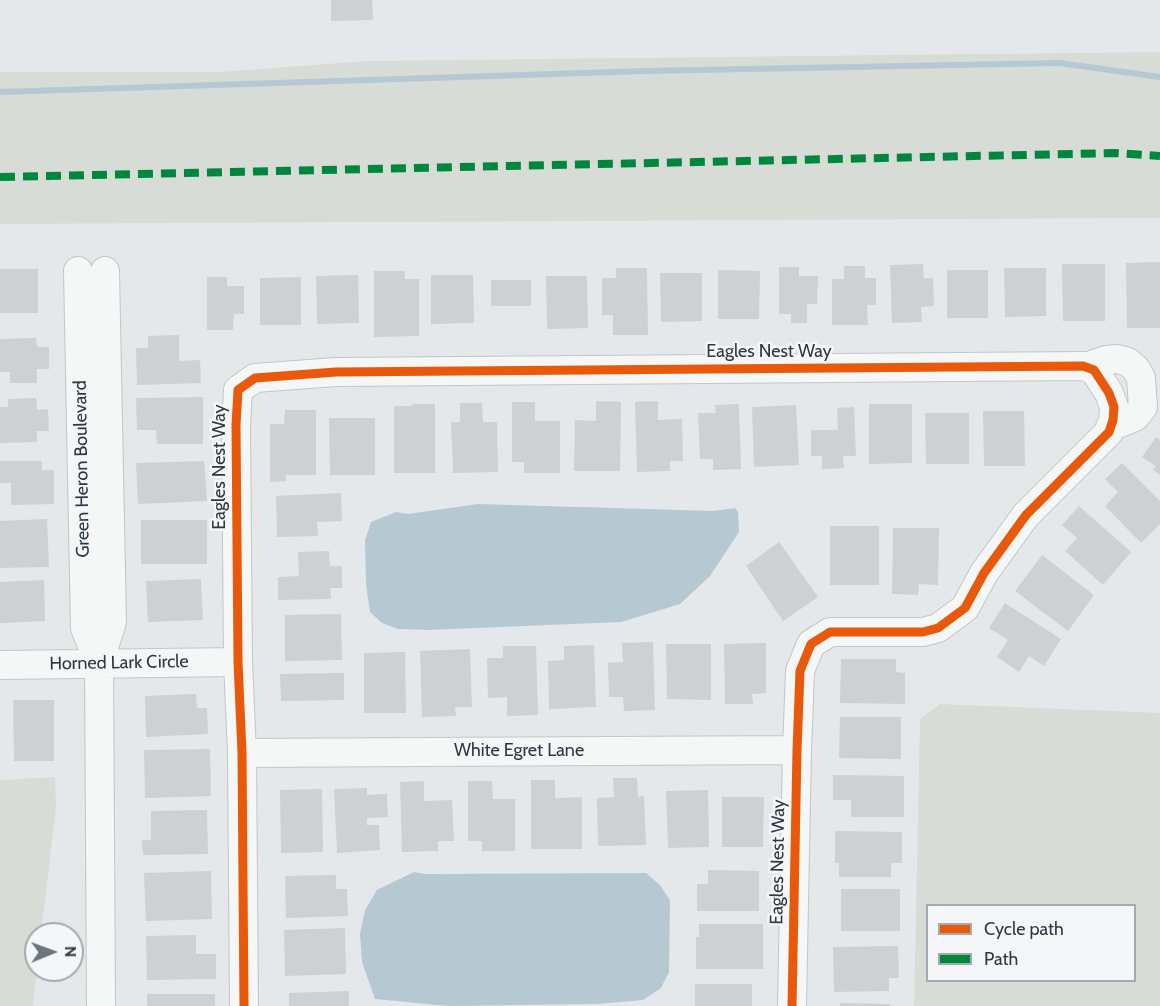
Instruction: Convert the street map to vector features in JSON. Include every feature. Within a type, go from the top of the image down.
[{"type":"street","name":"Green Heron Boulevard","points":[[91,271],[92,332],[85,628],[99,663],[101,1006]]},
{"type":"street","name":"Eagles Nest Way","points":[[244,1006],[242,753],[237,662],[236,425],[238,390],[255,378],[336,372],[1086,367],[1094,370],[1109,393],[1114,406],[1110,427],[1101,441],[1026,515],[984,573],[965,608],[938,628],[923,632],[830,632],[811,644],[800,671],[792,1006]]},
{"type":"street","name":"Horned Lark Circle","points":[[0,664],[237,662]]},
{"type":"street","name":"White Egret Lane","points":[[242,753],[797,750]]},
{"type":"shaded area","points":[[1160,52],[1160,218],[0,224],[0,72],[220,72],[367,61]]},
{"type":"shaded area","points":[[940,704],[1160,713],[1160,1006],[914,1006],[920,719]]},
{"type":"shaded area","points":[[55,777],[56,808],[42,922],[24,922],[24,982],[36,982],[33,1006],[0,1006],[0,780]]},
{"type":"water","points":[[478,504],[713,511],[735,508],[738,512],[739,532],[710,576],[680,604],[621,622],[428,630],[398,629],[382,623],[370,612],[366,584],[365,540],[371,522],[396,512],[408,514]]},
{"type":"water","points":[[414,872],[425,874],[646,873],[660,885],[670,900],[669,972],[661,988],[643,1000],[598,1004],[448,1006],[375,999],[362,962],[360,934],[365,910],[377,890]]},
{"type":"building","points":[[331,0],[372,0],[373,20],[331,21]]},
{"type":"building","points":[[1160,262],[1160,328],[1127,328],[1126,263]]},
{"type":"building","points":[[923,264],[924,278],[933,278],[934,306],[921,307],[922,322],[892,323],[890,265]]},
{"type":"building","points":[[1062,264],[1105,264],[1105,321],[1063,321]]},
{"type":"building","points":[[844,266],[865,266],[865,278],[876,278],[876,305],[867,305],[868,325],[832,325],[832,279],[844,279]]},
{"type":"building","points":[[779,267],[799,267],[799,276],[818,276],[817,304],[807,304],[807,323],[791,323],[791,314],[779,314]]},
{"type":"building","points":[[616,268],[647,268],[648,335],[613,335],[613,315],[602,315],[602,278],[616,278]]},
{"type":"building","points":[[1004,268],[1046,268],[1046,316],[1005,317]]},
{"type":"building","points":[[0,269],[38,269],[38,313],[0,313]]},
{"type":"building","points":[[718,270],[760,271],[759,319],[718,319]]},
{"type":"building","points":[[947,270],[988,270],[988,318],[947,318]]},
{"type":"building","points":[[374,271],[405,271],[405,279],[419,279],[419,336],[374,337]]},
{"type":"building","points":[[660,273],[702,273],[702,321],[661,322]]},
{"type":"building","points":[[358,275],[359,323],[317,324],[316,276]]},
{"type":"building","points":[[431,275],[473,275],[474,323],[431,324]]},
{"type":"building","points":[[546,276],[587,276],[588,328],[547,329]]},
{"type":"building","points":[[207,277],[227,277],[227,286],[244,286],[244,314],[234,314],[233,330],[207,330]]},
{"type":"building","points":[[301,277],[301,325],[260,325],[260,278]]},
{"type":"building","points":[[491,280],[531,280],[531,306],[491,306]]},
{"type":"building","points":[[179,335],[179,361],[200,360],[201,383],[137,385],[136,348],[148,348],[148,336]]},
{"type":"building","points":[[36,338],[37,347],[49,347],[49,369],[37,369],[37,383],[10,383],[10,372],[0,372],[0,339]]},
{"type":"building","points":[[203,397],[203,444],[157,444],[156,430],[137,430],[136,398]]},
{"type":"building","points":[[36,398],[37,410],[48,409],[49,431],[37,431],[37,442],[0,443],[0,407],[8,407],[8,399]]},
{"type":"building","points":[[596,401],[621,402],[620,471],[574,471],[575,420],[596,421]]},
{"type":"building","points":[[658,401],[658,420],[682,419],[683,461],[670,461],[670,471],[637,472],[635,402]]},
{"type":"building","points":[[512,402],[535,402],[535,421],[560,421],[560,473],[524,473],[524,462],[512,462]]},
{"type":"building","points":[[460,403],[482,403],[483,422],[497,422],[498,472],[453,473],[451,422],[460,422]]},
{"type":"building","points":[[412,404],[435,404],[435,473],[394,473],[394,406],[412,406]]},
{"type":"building","points":[[739,404],[741,469],[713,470],[713,459],[700,459],[698,413],[716,413],[715,405]]},
{"type":"building","points":[[869,404],[912,404],[912,463],[869,464]]},
{"type":"building","points":[[796,405],[799,465],[754,467],[752,407]]},
{"type":"building","points":[[854,407],[856,456],[843,456],[844,468],[822,469],[822,456],[811,456],[811,430],[838,430],[837,408]]},
{"type":"building","points":[[285,410],[316,410],[316,475],[286,475],[286,481],[270,482],[270,424],[284,424]]},
{"type":"building","points":[[983,411],[1024,411],[1025,466],[984,466]]},
{"type":"building","points":[[925,413],[969,413],[969,464],[926,464]]},
{"type":"building","points":[[329,418],[375,418],[375,475],[330,475]]},
{"type":"building","points":[[1156,437],[1160,440],[1160,475],[1153,470],[1156,466],[1142,457]]},
{"type":"building","points":[[0,461],[42,461],[42,470],[54,470],[54,504],[11,505],[11,483],[0,483]]},
{"type":"building","points":[[204,461],[207,501],[138,504],[136,463]]},
{"type":"building","points":[[1122,463],[1160,501],[1160,524],[1141,543],[1105,506],[1118,492],[1105,479]]},
{"type":"building","points":[[341,493],[342,521],[317,522],[318,536],[277,537],[276,496]]},
{"type":"building","points":[[1079,506],[1131,552],[1103,585],[1065,551],[1077,538],[1062,525]]},
{"type":"building","points":[[47,519],[49,567],[0,568],[0,521]]},
{"type":"building","points":[[141,520],[207,520],[207,564],[141,564]]},
{"type":"building","points":[[830,526],[879,526],[879,585],[830,585]]},
{"type":"building","points":[[893,528],[939,528],[938,585],[919,584],[918,595],[892,594]]},
{"type":"building","points":[[779,542],[818,597],[783,621],[746,566]]},
{"type":"building","points":[[329,551],[330,566],[342,566],[342,588],[330,588],[331,599],[278,600],[278,577],[299,576],[298,552]]},
{"type":"building","points":[[1042,555],[1094,595],[1068,631],[1015,591]]},
{"type":"building","points":[[201,579],[203,620],[148,622],[146,581]]},
{"type":"building","points":[[44,580],[45,621],[0,623],[0,582]]},
{"type":"building","points":[[1005,603],[1061,639],[1044,666],[1029,656],[1019,672],[997,657],[1008,640],[989,628]]},
{"type":"building","points":[[341,614],[342,660],[285,661],[285,615]]},
{"type":"building","points":[[653,642],[655,710],[624,711],[623,697],[609,697],[608,663],[623,662],[622,643]]},
{"type":"building","points":[[766,643],[766,693],[752,694],[753,704],[725,704],[724,644]]},
{"type":"building","points":[[666,644],[711,644],[711,700],[667,699]]},
{"type":"building","points":[[594,645],[596,707],[549,709],[548,661],[564,660],[564,646]]},
{"type":"building","points":[[503,646],[536,646],[538,715],[507,716],[507,697],[488,698],[487,658],[503,658]]},
{"type":"building","points":[[470,649],[472,707],[455,707],[456,716],[422,717],[420,651]]},
{"type":"building","points":[[405,652],[406,713],[364,713],[364,653]]},
{"type":"building","points":[[841,659],[896,659],[896,672],[905,673],[905,704],[840,703]]},
{"type":"building","points":[[344,673],[344,700],[281,701],[280,674]]},
{"type":"building","points":[[196,694],[197,708],[207,708],[208,734],[146,737],[145,696]]},
{"type":"building","points":[[13,700],[54,700],[54,761],[14,761]]},
{"type":"building","points":[[840,717],[901,717],[901,759],[839,758]]},
{"type":"building","points":[[210,749],[211,796],[145,798],[144,750]]},
{"type":"building","points":[[833,775],[904,776],[904,817],[851,817],[851,800],[833,800]]},
{"type":"building","points":[[613,778],[637,778],[638,797],[644,796],[646,845],[598,846],[597,798],[614,797]]},
{"type":"building","points":[[531,780],[555,780],[555,798],[582,797],[582,849],[531,849]]},
{"type":"building","points":[[424,781],[424,801],[452,800],[454,841],[438,841],[438,851],[402,852],[400,782]]},
{"type":"building","points":[[468,781],[492,781],[493,799],[515,799],[515,851],[482,851],[482,841],[468,841]]},
{"type":"building","points":[[367,788],[367,795],[387,794],[388,817],[367,818],[367,825],[379,825],[380,850],[337,853],[334,789]]},
{"type":"building","points":[[322,789],[323,852],[281,853],[280,790]]},
{"type":"building","points":[[708,790],[709,847],[668,848],[666,791]]},
{"type":"building","points":[[722,797],[764,797],[763,847],[722,847]]},
{"type":"building","points":[[207,810],[208,854],[143,855],[142,840],[151,840],[151,811]]},
{"type":"building","points":[[835,831],[902,832],[902,863],[891,863],[891,877],[839,877],[839,863],[835,863]]},
{"type":"building","points":[[708,870],[759,871],[759,911],[697,911],[697,884],[708,884]]},
{"type":"building","points":[[211,871],[212,919],[146,921],[144,873]]},
{"type":"building","points":[[336,875],[336,889],[347,889],[348,916],[286,918],[285,876]]},
{"type":"building","points":[[841,889],[900,889],[900,931],[841,931]]},
{"type":"building","points":[[699,924],[763,924],[763,969],[696,969],[696,937],[699,937]]},
{"type":"building","points":[[345,928],[346,974],[285,976],[284,930]]},
{"type":"building","points":[[196,935],[196,954],[216,954],[216,979],[147,980],[146,936]]},
{"type":"building","points":[[898,946],[899,978],[889,978],[889,991],[834,992],[833,947]]},
{"type":"building","points":[[695,984],[752,984],[752,1006],[695,1006]]},
{"type":"building","points":[[349,991],[349,1006],[289,1006],[289,993]]},
{"type":"building","points":[[147,994],[215,994],[215,1006],[147,1006]]},
{"type":"building","points":[[840,1003],[890,1004],[890,1006],[840,1006]]},
{"type":"waterway","points":[[0,92],[645,71],[1059,63],[1160,77]]},
{"type":"marked path","points":[[0,177],[1114,153],[1160,156]]},
{"type":"cycle path","points":[[244,1006],[242,753],[238,662],[236,425],[238,390],[255,378],[336,372],[1083,366],[1094,370],[1109,393],[1114,407],[1109,432],[1026,515],[984,573],[965,608],[938,628],[923,632],[830,632],[811,644],[800,671],[792,1006]]}]
